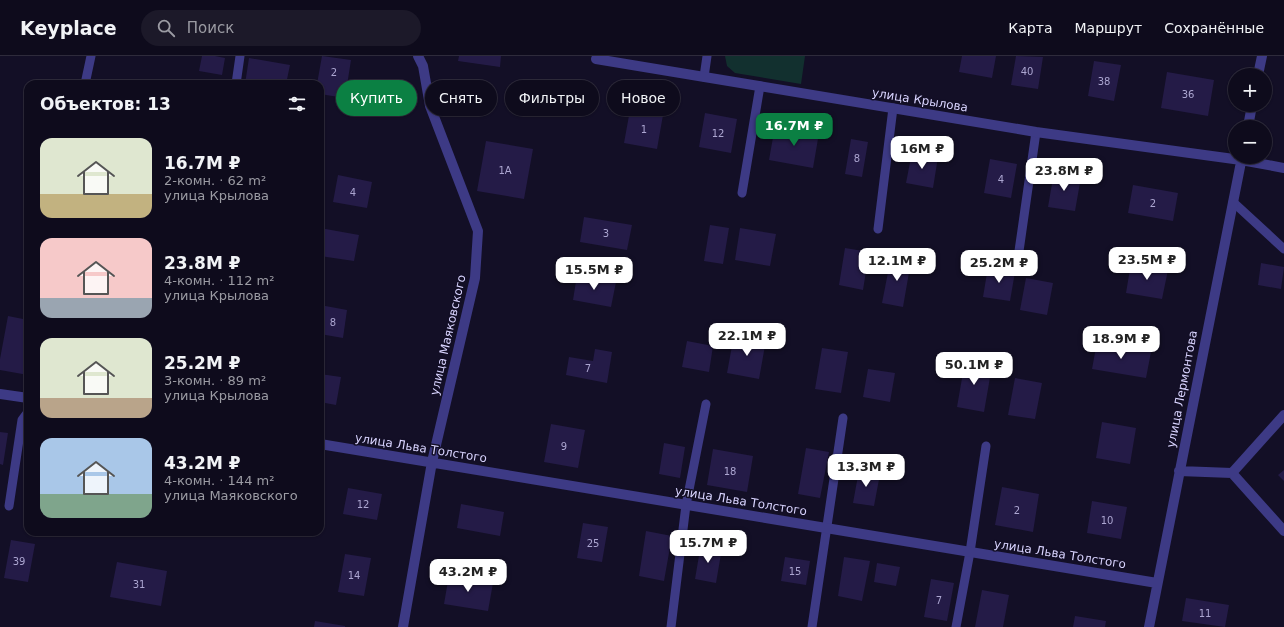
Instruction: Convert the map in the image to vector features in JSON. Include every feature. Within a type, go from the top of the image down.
[{"type":"street","name":"улица Маяковского","points":[[403,627],[432,462],[475,278],[478,231],[430,106],[423,66],[418,56]]},
{"type":"street","points":[[1259,68],[1262,56]]},
{"type":"street","name":"улица Крылова","points":[[596,59],[1036,132],[1228,156]]},
{"type":"street","name":"улица Лермонтова","points":[[1149,627],[1241,164]]},
{"type":"street","name":"улица Крылова","points":[[1267,164],[1284,168]]},
{"type":"street","points":[[0,394],[24,397]]},
{"type":"street","points":[[1232,473],[1284,415]]},
{"type":"street","name":"улица Льва Толстого","points":[[324,445],[1157,583]]},
{"type":"street","points":[[1179,471],[1232,473],[1284,531]]},
{"type":"lane","points":[[86,80],[91,56]]},
{"type":"lane","points":[[237,80],[240,56]]},
{"type":"lane","points":[[704,77],[707,56]]},
{"type":"lane","points":[[742,193],[760,86]]},
{"type":"lane","points":[[878,229],[893,108]]},
{"type":"lane","points":[[1019,250],[1036,132]]},
{"type":"lane","points":[[1233,202],[1284,249]]},
{"type":"lane","points":[[671,627],[686,505],[706,404]]},
{"type":"lane","points":[[9,506],[22,420],[24,417]]},
{"type":"lane","points":[[812,627],[843,418]]},
{"type":"lane","points":[[956,627],[970,552],[986,446]]},
{"type":"green space","points":[[725,56],[805,56],[801,84],[735,73],[727,66]]},
{"type":"building","points":[[202,56],[225,58],[222,75],[199,71]]},
{"type":"building","points":[[322,56],[351,60],[348,80],[336,80],[336,97],[324,95],[324,80],[318,80]]},
{"type":"building","points":[[459,56],[501,56],[500,67],[458,61]]},
{"type":"building","points":[[962,56],[996,56],[992,78],[959,72]]},
{"type":"building","points":[[1016,56],[1043,57],[1038,89],[1011,85]]},
{"type":"building","points":[[249,58],[290,65],[287,80],[246,80]]},
{"type":"building","points":[[1094,61],[1121,65],[1114,101],[1088,96]]},
{"type":"building","points":[[1167,72],[1214,80],[1208,116],[1161,108]]},
{"type":"building","points":[[705,113],[737,119],[731,153],[699,147]]},
{"type":"building","points":[[629,116],[663,116],[657,149],[624,143]]},
{"type":"building","points":[[775,126],[819,133],[813,168],[769,160]]},
{"type":"building","points":[[851,139],[868,142],[862,177],[845,174]]},
{"type":"building","points":[[486,141],[533,149],[524,199],[477,191]]},
{"type":"building","points":[[912,152],[938,157],[933,188],[906,183]]},
{"type":"building","points":[[990,159],[1017,164],[1011,198],[984,193]]},
{"type":"building","points":[[1054,172],[1081,177],[1075,211],[1048,207]]},
{"type":"building","points":[[338,175],[372,182],[367,208],[333,202]]},
{"type":"building","points":[[1133,185],[1178,193],[1173,221],[1128,213]]},
{"type":"building","points":[[584,217],[632,225],[627,250],[580,242]]},
{"type":"building","points":[[710,225],[729,228],[723,264],[704,261]]},
{"type":"building","points":[[740,228],[776,234],[770,266],[735,260]]},
{"type":"building","points":[[324,229],[359,235],[354,261],[324,257]]},
{"type":"building","points":[[845,248],[869,252],[863,290],[839,285]]},
{"type":"building","points":[[891,257],[911,261],[903,307],[882,303]]},
{"type":"building","points":[[1131,263],[1168,270],[1162,299],[1126,293]]},
{"type":"building","points":[[1261,263],[1284,267],[1281,289],[1258,285]]},
{"type":"building","points":[[988,267],[1015,272],[1010,301],[983,297]]},
{"type":"building","points":[[577,275],[616,282],[611,307],[573,300]]},
{"type":"building","points":[[1026,278],[1053,283],[1047,315],[1020,310]]},
{"type":"building","points":[[324,306],[347,310],[343,338],[324,335]]},
{"type":"building","points":[[8,316],[24,319],[24,374],[0,370],[0,359]]},
{"type":"building","points":[[734,335],[766,340],[759,379],[727,373]]},
{"type":"building","points":[[687,341],[713,346],[709,372],[682,367]]},
{"type":"building","points":[[1097,342],[1151,352],[1146,378],[1092,369]]},
{"type":"building","points":[[822,348],[848,352],[841,393],[815,389]]},
{"type":"building","points":[[595,349],[612,352],[607,383],[566,375],[569,357],[593,361]]},
{"type":"building","points":[[965,361],[992,366],[984,412],[957,407]]},
{"type":"building","points":[[868,369],[895,373],[890,402],[863,397]]},
{"type":"building","points":[[324,375],[341,377],[336,405],[324,403]]},
{"type":"building","points":[[1015,378],[1042,383],[1035,419],[1008,415]]},
{"type":"building","points":[[1102,422],[1136,428],[1130,464],[1096,458]]},
{"type":"building","points":[[551,424],[585,430],[578,468],[544,462]]},
{"type":"building","points":[[0,432],[8,433],[3,465],[0,464]]},
{"type":"building","points":[[664,443],[685,447],[680,478],[659,474]]},
{"type":"building","points":[[806,448],[829,452],[820,498],[798,494]]},
{"type":"building","points":[[713,449],[753,456],[747,492],[707,485]]},
{"type":"building","points":[[859,470],[880,474],[874,506],[853,503]]},
{"type":"building","points":[[1284,470],[1284,481],[1278,475]]},
{"type":"building","points":[[1002,487],[1039,494],[1033,532],[995,525]]},
{"type":"building","points":[[348,488],[382,494],[377,520],[343,514]]},
{"type":"building","points":[[1092,501],[1127,507],[1121,539],[1087,533]]},
{"type":"building","points":[[461,504],[504,512],[500,536],[457,528]]},
{"type":"building","points":[[583,523],[608,527],[602,562],[577,558]]},
{"type":"building","points":[[646,531],[672,536],[664,581],[639,576]]},
{"type":"building","points":[[11,540],[35,544],[28,582],[4,578]]},
{"type":"building","points":[[701,544],[722,548],[716,583],[695,579]]},
{"type":"building","points":[[345,554],[371,558],[364,596],[338,592]]},
{"type":"building","points":[[785,557],[810,561],[806,585],[781,581]]},
{"type":"building","points":[[844,557],[870,561],[862,601],[838,596]]},
{"type":"building","points":[[117,562],[167,571],[161,606],[110,597]]},
{"type":"building","points":[[877,563],[900,567],[896,586],[874,582]]},
{"type":"building","points":[[449,575],[493,583],[488,611],[444,604]]},
{"type":"building","points":[[931,579],[954,583],[947,621],[924,617]]},
{"type":"building","points":[[982,590],[1009,595],[1003,627],[975,627]]},
{"type":"building","points":[[1186,598],[1229,605],[1225,627],[1182,621]]},
{"type":"building","points":[[1075,616],[1106,621],[1105,627],[1073,627]]},
{"type":"building","points":[[315,621],[345,626],[345,627],[314,627]]}]
